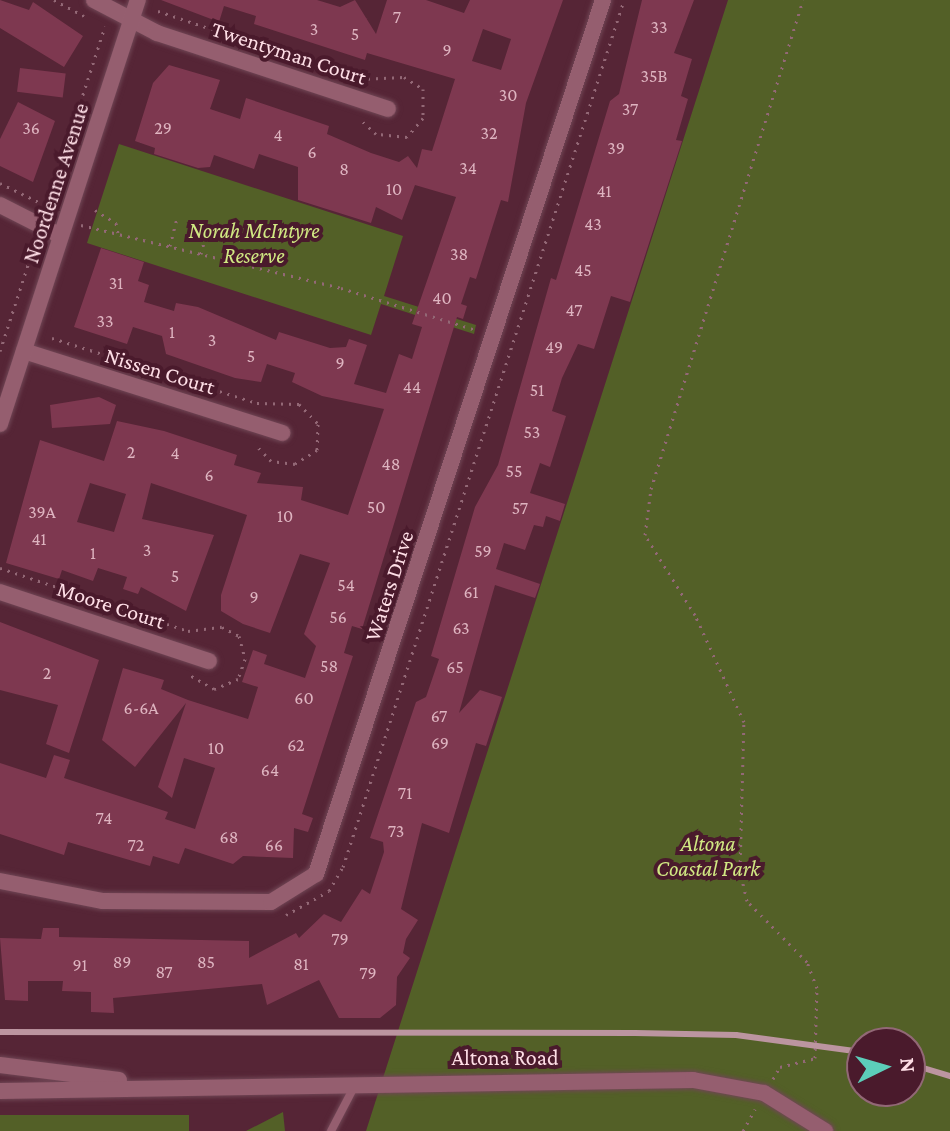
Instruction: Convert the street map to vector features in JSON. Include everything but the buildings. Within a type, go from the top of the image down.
[{"type":"street","name":"Twentyman Court","points":[[94,0],[132,20],[388,109]]},
{"type":"street","name":"Noordenne Avenue","points":[[0,424],[138,0]]},
{"type":"street","name":"Waters Drive","points":[[0,881],[103,901],[271,902],[316,874],[603,0]]},
{"type":"street","points":[[0,205],[61,236]]},
{"type":"street","name":"Nissen Court","points":[[24,351],[282,433]]},
{"type":"street","name":"Moore Court","points":[[0,592],[209,661]]},
{"type":"street","name":"Altona Road","points":[[0,1065],[173,1085]]},
{"type":"street","name":"Altona Road","points":[[0,1091],[357,1081],[693,1080],[764,1093],[825,1131]]},
{"type":"lane","points":[[331,1131],[357,1081]]},
{"type":"path","points":[[0,351],[105,27],[54,0]]},
{"type":"path","points":[[743,1131],[780,1067],[811,1064],[815,1058],[817,988],[807,962],[747,901],[740,870],[744,722],[695,615],[645,535],[651,489],[803,0]]},
{"type":"path","points":[[0,183],[47,206]]},
{"type":"path","points":[[95,210],[116,223],[118,233]]},
{"type":"path","points":[[67,218],[391,303],[477,331],[474,339]]},
{"type":"path","points":[[170,246],[177,218]]},
{"type":"path","points":[[201,254],[204,242]]},
{"type":"green space","name":"Altona Coastal Park","points":[[728,0],[950,0],[950,1131],[366,1131]]},
{"type":"green space","name":"Norah McIntyre Reserve","points":[[119,144],[403,236],[384,296],[476,325],[474,334],[381,304],[371,335],[87,243]]},
{"type":"green space","points":[[283,1112],[285,1131],[246,1131]]},
{"type":"green space","points":[[0,1115],[189,1115],[189,1131],[0,1131]]},
{"type":"railway","points":[[0,1032],[736,1035],[846,1050]]},
{"type":"railway","points":[[926,1069],[950,1076]]}]
